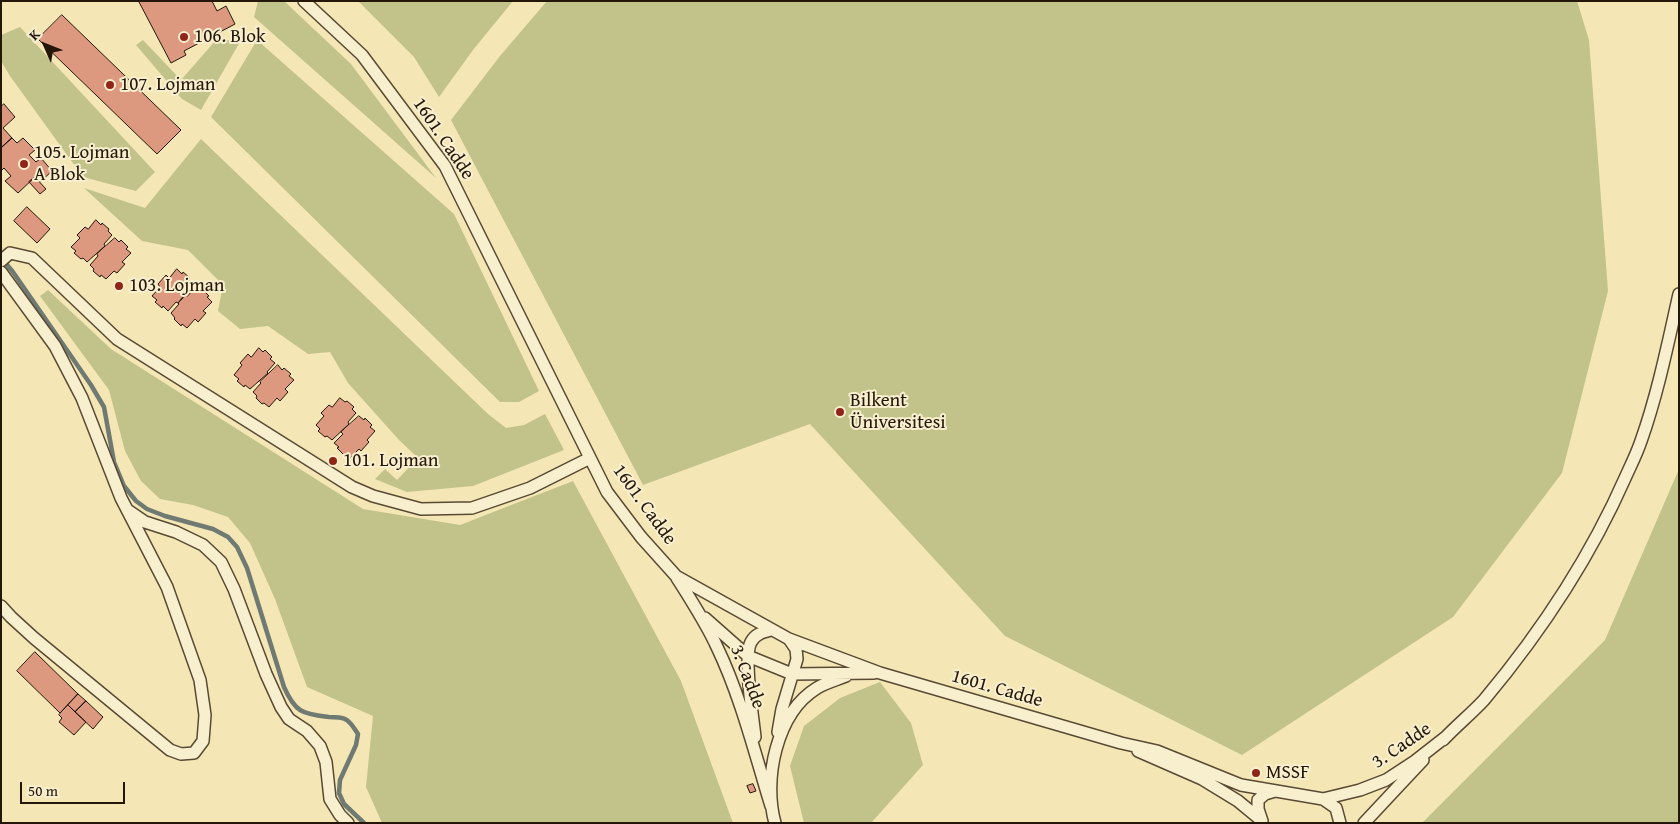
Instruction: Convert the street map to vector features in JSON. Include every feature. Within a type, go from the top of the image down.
[{"type":"street","name":"1601. Cadde","points":[[304,1],[362,55],[445,166],[607,492],[641,536],[676,576],[789,639],[880,673],[1120,743],[1157,751],[1241,785],[1276,791]]},
{"type":"street","points":[[1,261],[10,253],[32,258],[117,339],[352,487],[373,496],[421,509],[472,508],[530,488],[590,458]]},
{"type":"street","points":[[1,272],[55,346],[82,398],[127,510],[167,587],[200,680],[205,715],[203,741],[194,753],[181,754],[170,750],[34,638],[1,606]]},
{"type":"street","points":[[1447,736],[1482,701],[1519,657],[1557,603],[1589,552],[1614,503],[1641,441],[1665,359],[1679,294]]},
{"type":"street","points":[[127,510],[145,522],[176,532],[203,545],[221,562],[234,589],[266,674],[281,707],[289,719],[307,732],[320,746],[326,762],[330,799],[340,815],[348,823]]},
{"type":"street","name":"3. Cadde","points":[[676,576],[718,648],[757,758],[775,823]]},
{"type":"street","name":"3. Cadde","points":[[698,611],[748,656],[792,674],[880,673]]},
{"type":"street","name":"3. Cadde","points":[[757,758],[748,656],[751,642],[758,634],[771,630]]},
{"type":"street","name":"3. Cadde","points":[[775,751],[782,709],[797,659],[796,649],[789,639]]},
{"type":"street","points":[[770,806],[775,751],[791,713],[804,698],[817,688],[854,673]]},
{"type":"street","name":"3. Cadde","points":[[1276,791],[1323,799],[1360,790],[1386,780],[1447,736]]},
{"type":"street","name":"3. Cadde","points":[[1364,823],[1447,736]]},
{"type":"street","name":"1601. Cadde","points":[[1120,743],[1202,779],[1238,801],[1262,822]]},
{"type":"street","points":[[1262,822],[1258,809],[1258,800],[1265,794],[1276,791]]},
{"type":"street","points":[[1323,799],[1336,808],[1340,823]]},
{"type":"green space","points":[[258,1],[284,1],[351,64],[436,178],[254,17]]},
{"type":"green space","points":[[358,1],[513,1],[473,50],[439,97],[414,57]]},
{"type":"green space","points":[[547,1],[1577,1],[1589,40],[1608,291],[1562,473],[1453,617],[1242,755],[1005,636],[810,424],[643,485],[451,120],[500,56]]},
{"type":"green space","points":[[20,27],[155,172],[136,191],[83,177],[10,76],[1,61],[1,35]]},
{"type":"green space","points":[[143,40],[181,80],[216,40],[241,40],[201,110],[182,99],[136,45]]},
{"type":"green space","points":[[257,40],[454,214],[539,391],[519,402],[500,402],[211,117]]},
{"type":"green space","points":[[201,139],[488,414],[506,428],[524,425],[545,414],[564,450],[473,486],[407,492],[375,479],[385,469],[397,480],[418,458],[399,440],[348,383],[330,352],[308,354],[268,326],[240,329],[218,311],[223,285],[188,250],[142,241],[84,188],[145,208]]},
{"type":"green space","points":[[48,290],[111,349],[363,509],[460,525],[573,481],[681,681],[733,823],[382,823],[366,787],[373,716],[307,687],[275,599],[250,543],[228,517],[193,505],[160,499],[141,481],[125,451],[109,390],[40,296]]},
{"type":"green space","points":[[1679,469],[1679,823],[1422,823],[1605,640]]},
{"type":"green space","points":[[880,682],[911,723],[923,765],[871,823],[804,823],[790,766],[804,726],[840,698]]},
{"type":"building","name":"106. Blok","points":[[212,1],[217,11],[226,6],[235,24],[184,51],[186,55],[171,63],[139,2]]},
{"type":"building","name":"107. Lojman","points":[[62,15],[181,130],[157,154],[38,39]]},
{"type":"building","points":[[4,104],[15,117],[3,128],[12,138],[1,148],[1,107]]},
{"type":"building","name":"105. Lojman A Blok","points":[[12,138],[17,143],[23,138],[35,150],[29,155],[36,162],[41,158],[52,171],[40,182],[35,177],[18,193],[5,181],[11,176],[4,168],[1,171],[1,148]]},
{"type":"building","points":[[35,177],[46,189],[40,194],[29,182]]},
{"type":"building","points":[[27,207],[50,229],[37,243],[14,221]]},
{"type":"building","points":[[96,220],[109,229],[108,231],[112,235],[104,244],[105,246],[87,262],[74,253],[76,251],[71,247],[80,238],[77,235],[85,227],[88,229]]},
{"type":"building","points":[[115,238],[119,242],[121,240],[128,247],[126,249],[131,253],[122,262],[125,264],[117,273],[114,271],[106,279],[93,271],[94,269],[90,265],[98,256],[97,254]]},
{"type":"building","points":[[177,269],[190,278],[188,280],[193,284],[178,303],[176,302],[168,311],[155,302],[157,300],[152,296],[160,287],[158,284],[166,275],[169,278]]},
{"type":"building","points":[[196,287],[200,291],[202,289],[212,302],[203,311],[206,313],[198,322],[195,319],[187,328],[182,324],[181,326],[171,313],[186,294],[187,296]]},
{"type":"building","points":[[259,348],[263,352],[265,350],[272,357],[270,359],[275,363],[268,373],[250,389],[237,381],[239,379],[234,375],[242,365],[240,363],[248,354],[251,357]]},
{"type":"building","points":[[278,365],[282,370],[284,368],[291,374],[289,376],[294,380],[285,389],[288,392],[280,401],[277,398],[269,407],[264,403],[262,404],[253,392],[260,382]]},
{"type":"building","points":[[340,398],[354,407],[352,409],[356,413],[348,422],[349,424],[332,440],[318,431],[320,429],[316,425],[324,416],[321,413],[329,405],[332,407]]},
{"type":"building","points":[[359,416],[364,420],[365,418],[372,425],[370,427],[375,431],[361,451],[359,449],[350,458],[346,453],[344,455],[334,443],[343,434],[341,432]]},
{"type":"building","points":[[35,652],[78,694],[60,713],[17,671]]},
{"type":"building","points":[[78,694],[86,701],[75,712],[68,705]]},
{"type":"building","points":[[86,701],[103,717],[93,729],[75,712]]},
{"type":"building","points":[[68,705],[86,722],[74,735],[59,722],[62,718],[59,715]]},
{"type":"building","points":[[753,784],[756,791],[750,793],[747,786]]},
{"type":"waterway","points":[[3,260],[91,385],[104,407],[114,462],[124,486],[136,501],[147,509],[213,529],[228,537],[237,547],[247,568],[284,687],[292,702],[306,713],[339,717],[351,723],[358,734],[356,745],[340,780],[339,793],[344,804],[364,823]]},
{"type":"place","name":"106. Blok","points":[[184,37]]},
{"type":"place","name":"107. Lojman","points":[[110,85]]},
{"type":"place","name":"105. Lojman A Blok","points":[[24,164]]},
{"type":"place","name":"103. Lojman","points":[[119,286]]},
{"type":"place","name":"Bilkent Üniversitesi","points":[[840,412]]},
{"type":"place","name":"101. Lojman","points":[[333,461]]},
{"type":"place","name":"MSSF","points":[[1256,773]]}]
